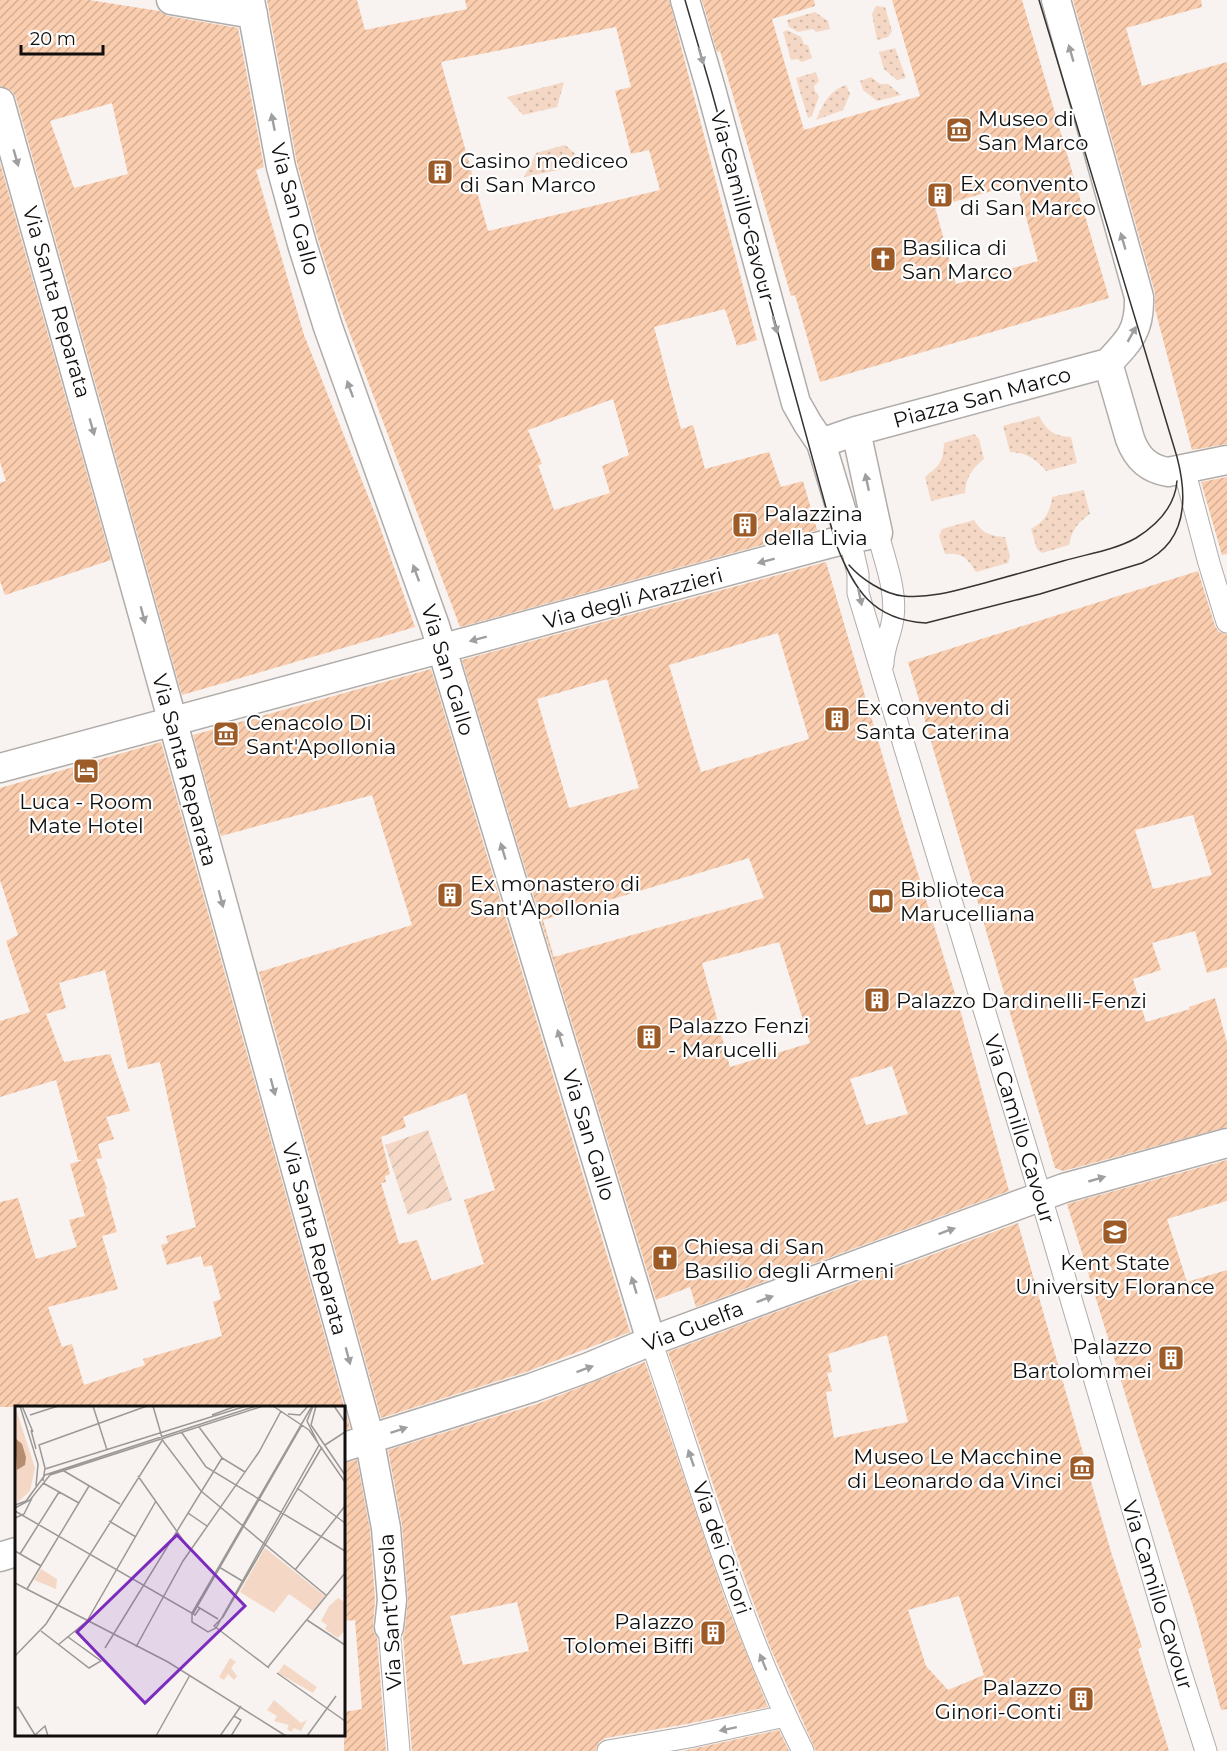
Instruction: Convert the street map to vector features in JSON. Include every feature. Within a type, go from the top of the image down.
[{"type":"street","points":[[171,0],[251,7]]},
{"type":"street","name":"Via Camillo Cavour","points":[[685,0],[796,403],[821,443]]},
{"type":"street","points":[[1056,0],[1139,297],[1139,314],[1135,332],[1108,363],[1130,440],[1138,455],[1148,465],[1159,471],[1189,469],[1227,460]]},
{"type":"street","name":"Via San Gallo","points":[[251,7],[281,167],[302,244],[328,327],[442,648],[651,1341]]},
{"type":"street","name":"Via Santa Reparata","points":[[0,102],[101,458],[370,1439]]},
{"type":"street","name":"Piazza San Marco","points":[[821,443],[856,431],[1108,363]]},
{"type":"street","points":[[856,431],[893,593],[893,616],[883,654],[885,680]]},
{"type":"street","points":[[821,443],[850,539],[858,574],[858,593],[885,680]]},
{"type":"street","points":[[1189,469],[1209,563],[1227,622]]},
{"type":"street","points":[[850,539],[878,532]]},
{"type":"street","name":"Via degli Arazzieri","points":[[0,768],[850,539]]},
{"type":"street","name":"Via Camillo Cavour","points":[[885,680],[1206,1751]]},
{"type":"street","name":"Via Guelfa","points":[[345,1447],[551,1381],[651,1341],[1064,1188],[1227,1143]]},
{"type":"street","name":"Via dei Ginori","points":[[651,1341],[744,1614],[785,1716],[803,1751]]},
{"type":"street","name":"Via Sant'Orsola","points":[[370,1439],[387,1538],[392,1600],[389,1627],[399,1751]]},
{"type":"street","points":[[0,1557],[15,1552]]},
{"type":"street","points":[[608,1751],[689,1737],[785,1716]]},
{"type":"shaded area","points":[[876,6],[885,7],[892,31],[888,37],[877,40],[872,14]]},
{"type":"shaded area","points":[[815,12],[828,21],[830,29],[798,32],[789,27],[787,20]]},
{"type":"shaded area","points":[[787,30],[801,37],[804,44],[808,45],[812,58],[802,62],[797,59],[791,60],[783,32]]},
{"type":"shaded area","points":[[895,48],[906,78],[897,80],[884,69],[879,52]]},
{"type":"shaded area","points":[[816,72],[819,81],[814,86],[819,96],[812,116],[808,118],[796,78]]},
{"type":"shaded area","points":[[871,77],[880,84],[888,84],[901,95],[877,101],[863,90],[860,81]]},
{"type":"shaded area","points":[[564,82],[557,107],[523,115],[507,97]]},
{"type":"shaded area","points":[[846,85],[850,94],[843,110],[816,120],[831,94]]},
{"type":"shaded area","points":[[565,145],[587,164],[524,177],[536,153]]},
{"type":"shaded area","points":[[1039,416],[1052,432],[1071,437],[1077,463],[1046,471],[1030,457],[1010,452],[1003,426]]},
{"type":"shaded area","points":[[974,434],[979,439],[984,459],[970,474],[965,493],[931,501],[925,477],[940,463],[944,443]]},
{"type":"shaded area","points":[[1084,490],[1090,514],[1076,527],[1069,545],[1042,553],[1037,549],[1031,529],[1046,516],[1052,497]]},
{"type":"shaded area","points":[[974,520],[987,533],[1005,537],[1010,556],[1008,563],[976,572],[963,557],[956,554],[945,554],[939,536],[942,529]]},
{"type":"shaded area","points":[[428,1130],[452,1200],[408,1215],[385,1145]]},
{"type":"building","points":[[0,0],[89,0],[159,11],[168,16],[238,28],[264,167],[256,170],[304,335],[376,516],[415,627],[182,695],[16,98],[11,90],[0,86]],"holes":[[[112,103],[128,174],[74,188],[50,121]]]},
{"type":"building","points":[[267,0],[357,0],[365,30],[467,9],[465,0],[669,0],[757,340],[737,346],[725,309],[654,327],[681,429],[693,425],[705,469],[769,452],[781,487],[803,481],[817,530],[460,627],[337,299],[297,163]],"holes":[[[616,27],[631,87],[615,91],[631,154],[649,150],[660,190],[488,231],[441,62]],[[613,399],[629,455],[602,466],[610,493],[554,510],[538,465],[542,464],[528,430]]]},
{"type":"building","name":"Ex convento di San Marco","points":[[702,0],[814,0],[815,6],[772,19],[804,130],[920,96],[892,0],[1022,0],[1109,298],[820,382],[795,295],[791,296],[720,51],[717,52]],"holes":[[[1017,184],[1038,261],[956,284],[935,207]]]},
{"type":"building","points":[[1073,0],[1201,0],[1202,7],[1126,28],[1142,86],[1227,62],[1227,444],[1192,450],[1155,309],[1155,293]]},
{"type":"building","points":[[0,163],[111,560],[5,595],[0,581],[0,483],[6,481],[0,462]]},
{"type":"building","points":[[1227,477],[1227,554],[1222,555],[1201,482]]},
{"type":"building","points":[[826,562],[961,1013],[1009,1191],[696,1307],[690,1287],[656,1300],[462,660]],"holes":[[[778,633],[809,739],[701,772],[669,665]],[[607,679],[639,788],[569,808],[537,699]],[[749,858],[764,898],[554,957],[543,920]],[[779,942],[810,1043],[730,1067],[702,963]],[[892,1066],[908,1114],[866,1125],[850,1079]]]},
{"type":"building","points":[[1198,571],[1215,626],[1219,632],[1227,634],[1227,967],[1207,973],[1195,931],[1152,943],[1161,970],[1133,979],[1146,1022],[1190,1009],[1189,1007],[1215,998],[1227,1043],[1227,1127],[1063,1171],[1055,1168],[908,662]],"holes":[[[1193,815],[1212,875],[1153,889],[1135,830]]]},
{"type":"building","points":[[431,669],[630,1332],[526,1372],[381,1418],[259,972],[412,925],[372,795],[221,836],[193,735]],"holes":[[[466,1093],[495,1190],[464,1200],[484,1264],[432,1281],[417,1240],[399,1244],[381,1183],[386,1182],[385,1176],[390,1174],[381,1137],[406,1127],[403,1117]]]},
{"type":"building","points":[[161,742],[344,1406],[0,1407],[0,1202],[18,1198],[36,1259],[77,1247],[69,1220],[85,1216],[70,1164],[83,1160],[78,1160],[56,1080],[0,1097],[0,1021],[30,1012],[6,941],[18,935],[0,880],[0,788]],"holes":[[[105,970],[128,1069],[160,1062],[196,1227],[166,1236],[168,1243],[161,1245],[167,1265],[201,1256],[204,1267],[212,1265],[221,1299],[213,1302],[222,1336],[143,1359],[145,1365],[84,1385],[72,1344],[62,1347],[48,1307],[118,1289],[102,1236],[117,1232],[105,1189],[107,1189],[96,1159],[102,1158],[98,1144],[114,1139],[106,1117],[130,1111],[110,1054],[64,1062],[46,1014],[66,1008],[59,983]]]},
{"type":"building","points":[[1227,1160],[1227,1201],[1167,1219],[1187,1282],[1227,1270],[1227,1709],[1221,1710],[1196,1616],[1067,1204]]},
{"type":"building","points":[[1018,1223],[1111,1552],[1142,1647],[1138,1649],[1169,1751],[816,1751],[770,1647],[751,1596],[668,1352]],"holes":[[[887,1335],[908,1422],[834,1438],[826,1392],[832,1391],[827,1373],[832,1372],[828,1354]],[[959,1596],[984,1675],[948,1690],[926,1666],[908,1610]]]},
{"type":"building","points":[[645,1362],[727,1605],[768,1707],[606,1738],[599,1742],[596,1751],[412,1751],[403,1636],[408,1599],[402,1525],[388,1450],[537,1404]],"holes":[[[517,1602],[529,1651],[463,1665],[450,1616]]]},
{"type":"building","points":[[345,1410],[350,1428],[345,1430]]},
{"type":"building","points":[[357,1460],[370,1530],[375,1600],[373,1626],[377,1638],[386,1751],[344,1751],[345,1712],[362,1709],[355,1620],[345,1621],[345,1463]]},
{"type":"building","points":[[779,1730],[789,1751],[683,1751],[692,1749]]},
{"type":"tram line","points":[[685,0],[836,544],[858,588],[879,609],[907,621],[926,623],[1040,594],[1142,563],[1168,544],[1181,518],[1182,488],[1177,457],[1039,0]]},
{"type":"tram line","points":[[849,565],[873,585],[896,595],[914,597],[957,590],[1128,542],[1151,527],[1164,514],[1173,499],[1177,481]]},
{"type":"place","name":"Museo di San Marco","points":[[959,130]]},
{"type":"place","name":"Casino mediceo di San Marco","points":[[440,172]]},
{"type":"place","name":"Ex convento di San Marco","points":[[940,195]]},
{"type":"place","name":"Basilica di San Marco","points":[[883,259]]},
{"type":"place","name":"Palazzina della Livia","points":[[745,525]]},
{"type":"place","name":"Ex convento di Santa Caterina","points":[[837,719]]},
{"type":"place","name":"Cenacolo Di Sant'Apollonia","points":[[226,734]]},
{"type":"place","name":"Luca - Room Mate Hotel","points":[[86,771]]},
{"type":"place","name":"Ex monastero di Sant'Apollonia","points":[[450,895]]},
{"type":"place","name":"Biblioteca Marucelliana","points":[[881,901]]},
{"type":"place","name":"Palazzo Dardinelli-Fenzi","points":[[877,1000]]},
{"type":"place","name":"Palazzo Fenzi - Marucelli","points":[[649,1037]]},
{"type":"place","name":"Kent State University Florance","points":[[1115,1232]]},
{"type":"place","name":"Chiesa di San Basilio degli Armeni","points":[[665,1258]]},
{"type":"place","name":"Palazzo Bartolommei","points":[[1171,1358]]},
{"type":"place","name":"Museo Le Macchine di Leonardo da Vinci","points":[[1082,1468]]},
{"type":"place","name":"Palazzo Tolomei Biffi","points":[[713,1633]]},
{"type":"place","name":"Palazzo Ginori-Conti","points":[[1081,1699]]}]
